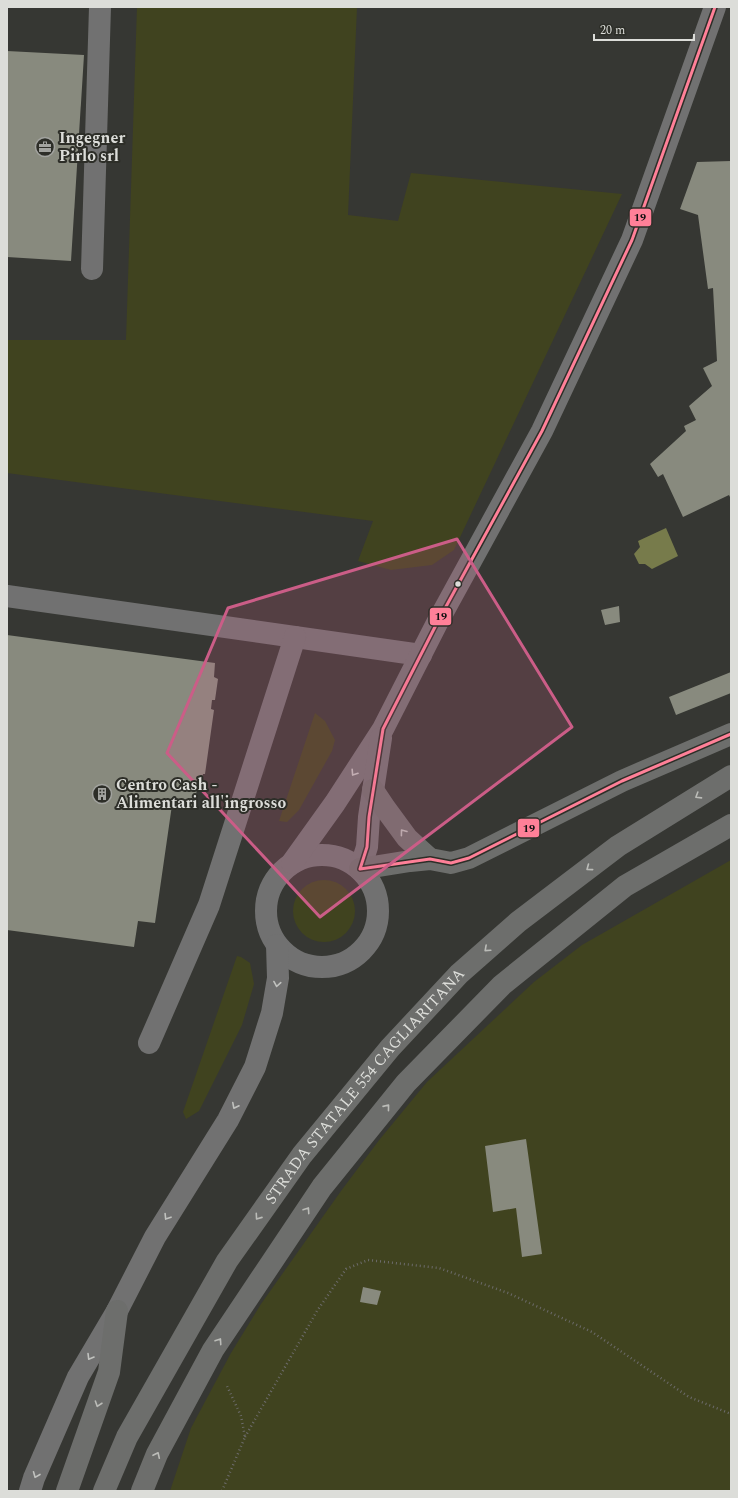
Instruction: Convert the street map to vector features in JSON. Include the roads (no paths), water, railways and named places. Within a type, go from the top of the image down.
[{"type":"highway","points":[[360,869],[430,859],[452,863],[469,858],[622,781],[731,734]]},
{"type":"highway","name":"STRADA STATALE 554 CAGLIARITANA","points":[[104,1491],[127,1437],[227,1261],[302,1155],[390,1048],[459,974],[518,922],[618,846],[731,776]]},
{"type":"highway","points":[[373,790],[407,838],[430,859]]},
{"type":"highway","name":"STRADA STATALE 554 CAGLIARITANA","points":[[142,1491],[157,1454],[213,1350],[322,1187],[406,1083],[502,985],[625,886],[731,825]]},
{"type":"highway","points":[[68,1491],[109,1372],[117,1311]]},
{"type":"street","points":[[92,270],[100,7]]},
{"type":"street","points":[[292,864],[309,856],[327,855],[345,859],[360,869],[371,883],[377,900],[378,918],[372,936],[361,951],[345,962],[328,967],[309,965],[292,958],[277,945],[269,929],[266,910],[269,891],[278,876],[292,864],[335,803],[383,729],[437,623],[542,431],[632,240],[715,7]]},
{"type":"street","points":[[7,596],[421,655]]},
{"type":"street","points":[[149,1043],[209,905],[295,637]]},
{"type":"street","points":[[360,869],[367,847],[369,817],[383,729]]},
{"type":"street","points":[[30,1491],[34,1478],[78,1377],[117,1311],[155,1237],[228,1120],[255,1067],[272,1013],[278,978],[277,945]]},
{"type":"place","name":"Ingegner Pirlo srl","points":[[45,147]]},
{"type":"place","name":"Centro Cash - Alimentari all'ingrosso","points":[[102,794]]}]
